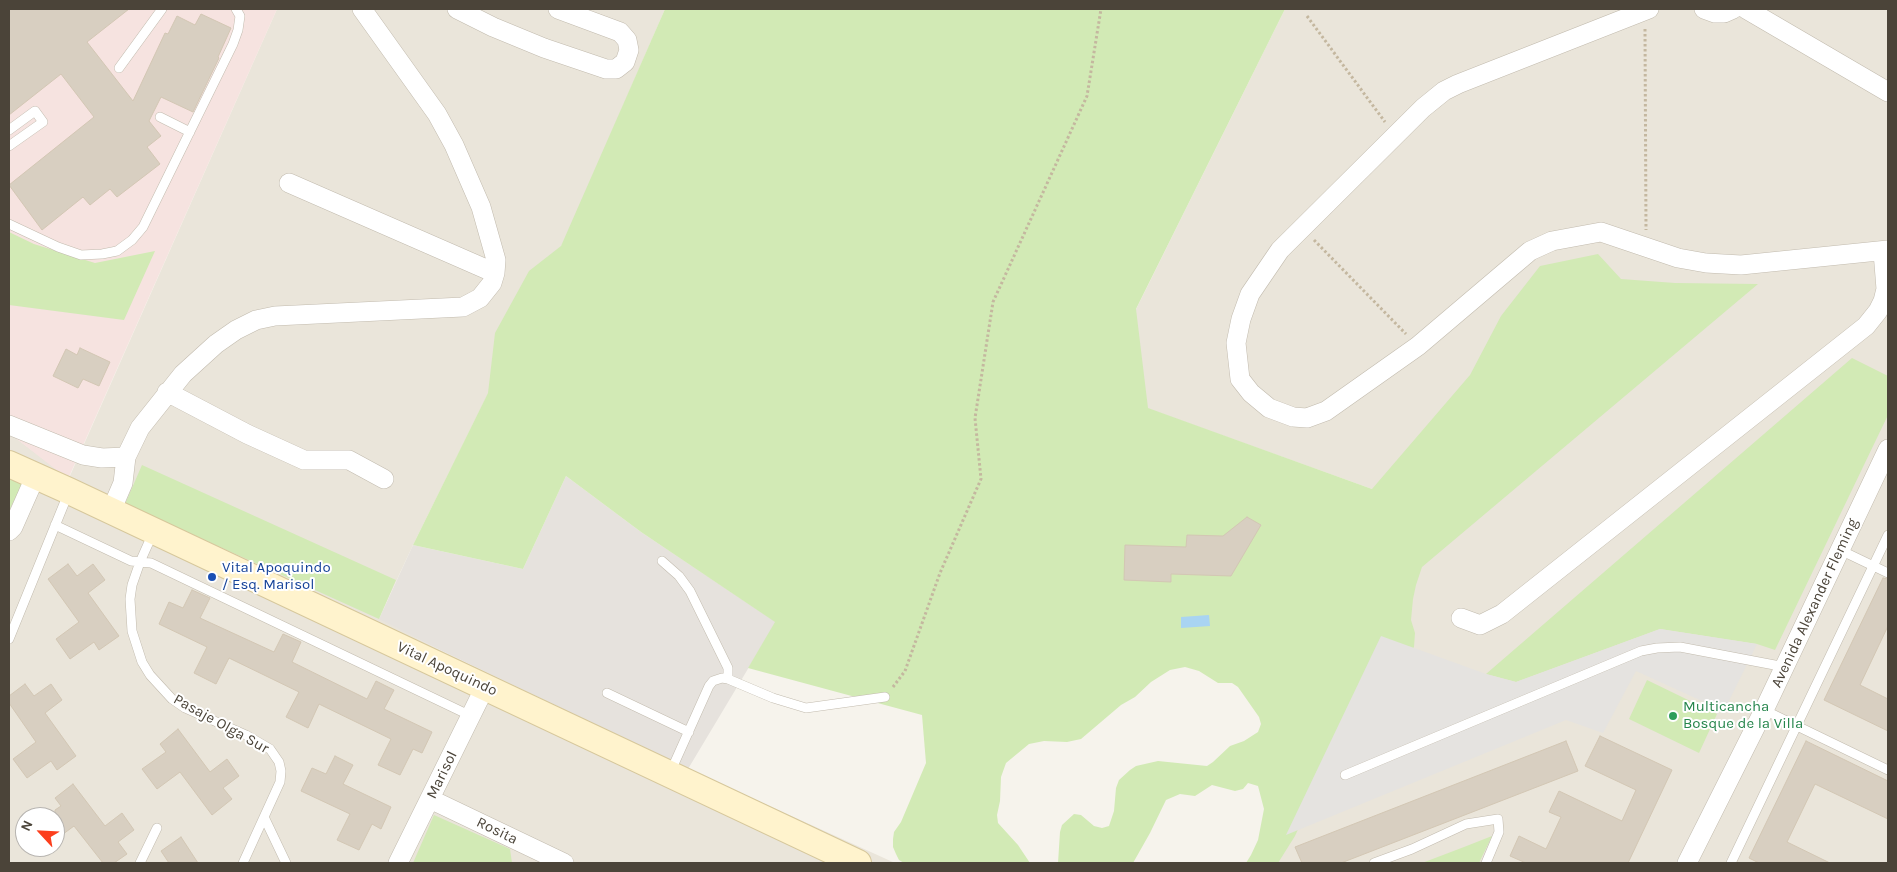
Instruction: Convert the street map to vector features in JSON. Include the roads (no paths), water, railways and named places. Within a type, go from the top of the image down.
[{"type":"street","points":[[111,511],[123,483],[126,457],[140,428],[183,374],[216,344],[236,330],[256,320],[275,316],[462,307],[480,298],[487,291],[495,273],[496,260],[481,207],[454,145],[436,114],[362,9]]},
{"type":"street","points":[[457,9],[493,27],[544,48],[606,69],[616,69],[626,62],[629,50],[627,40],[620,32],[558,9]]},
{"type":"street","points":[[1704,9],[1716,14],[1733,9]]},
{"type":"street","points":[[1746,9],[1888,92]]},
{"type":"street","points":[[1461,618],[1480,625],[1502,614],[1866,326],[1884,301],[1886,289],[1885,251],[1741,265],[1678,258],[1601,232],[1552,241],[1530,251],[1418,346],[1326,411],[1307,418],[1292,416],[1269,408],[1251,393],[1240,379],[1236,343],[1240,319],[1250,294],[1280,250],[1423,108],[1444,91],[1458,84],[1647,10]]},
{"type":"street","points":[[290,183],[495,273]]},
{"type":"street","points":[[167,392],[247,434],[304,460],[349,460],[384,479]]},
{"type":"street","points":[[9,425],[83,455],[102,458],[126,457]]},
{"type":"street","name":"Avenida Alexander Fleming","points":[[1689,863],[1785,667],[1888,448]]},
{"type":"street","name":"Vital Apoquindo","points":[[9,453],[36,475]]},
{"type":"street","name":"Vital Apoquindo","points":[[9,464],[36,475],[858,863]]},
{"type":"street","points":[[9,531],[13,527],[36,475]]},
{"type":"street","name":"Marisol","points":[[398,863],[484,687]]},
{"type":"street","name":"Rosita","points":[[430,799],[564,863]]},
{"type":"lane","points":[[119,68],[162,9]]},
{"type":"lane","points":[[9,224],[80,255],[117,251],[132,240],[143,227],[238,30],[240,16],[236,9]]},
{"type":"lane","points":[[9,130],[35,111],[43,122],[9,146]]},
{"type":"lane","points":[[160,118],[190,132]]},
{"type":"lane","points":[[9,639],[70,491]]},
{"type":"lane","points":[[55,526],[131,561],[150,564],[471,716]]},
{"type":"lane","name":"Pasaje Olga Sur","points":[[154,531],[132,585],[130,615],[136,647],[142,662],[160,688],[185,708],[246,735],[270,749],[280,762],[282,776],[265,819],[243,863]]},
{"type":"lane","points":[[1732,863],[1888,535]]},
{"type":"lane","points":[[1840,550],[1888,573]]},
{"type":"lane","points":[[662,560],[679,576],[690,591],[728,668],[728,678]]},
{"type":"lane","points":[[1345,775],[1641,651],[1680,647],[1785,667]]},
{"type":"lane","points":[[670,774],[709,686],[713,681],[728,678],[773,698],[806,708],[885,697]]},
{"type":"lane","points":[[607,693],[689,732]]},
{"type":"lane","points":[[1764,710],[1888,770]]},
{"type":"lane","points":[[265,819],[286,863]]},
{"type":"lane","points":[[1374,863],[1412,849],[1466,824],[1498,819],[1499,832],[1486,863]]},
{"type":"lane","points":[[140,863],[157,828]]},
{"type":"water","points":[[1209,615],[1210,626],[1181,628],[1181,617]]},
{"type":"place","name":"Vital Apoquindo / Esq. Marisol","points":[[212,577]]},
{"type":"place","name":"Multicancha Bosque de la Villa","points":[[1673,716]]}]
